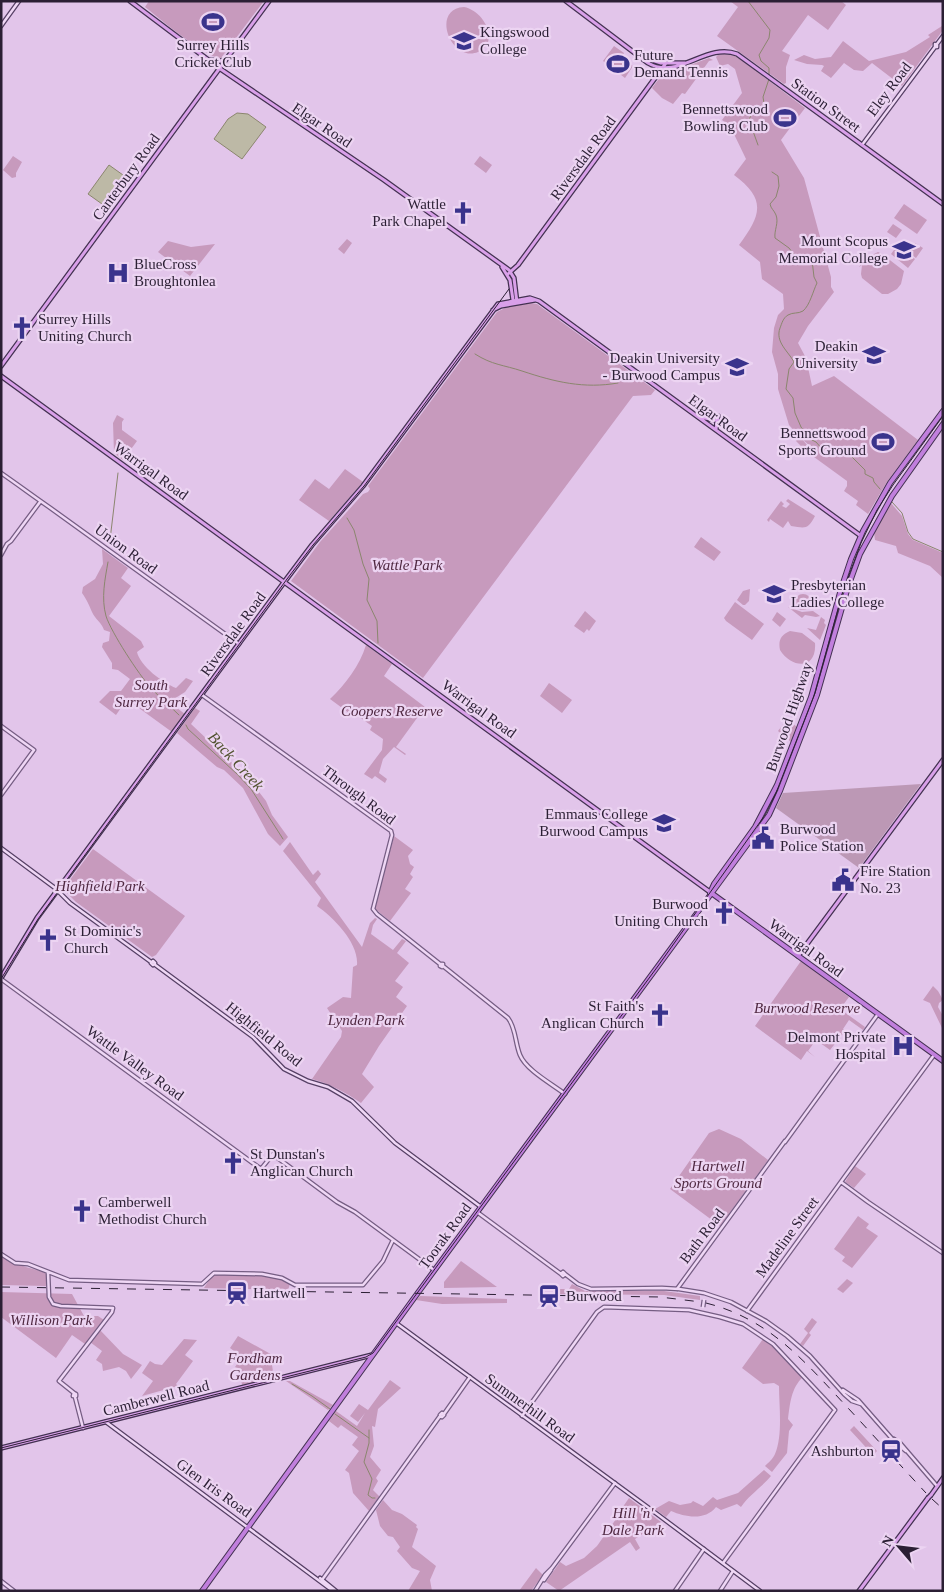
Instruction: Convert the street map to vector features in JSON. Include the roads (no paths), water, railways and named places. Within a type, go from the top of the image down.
[{"type":"highway","name":"Burwood Highway","points":[[815,693],[817,673],[841,589],[863,531],[890,483],[943,411]]},
{"type":"highway","name":"Burwood Highway","points":[[752,836],[787,765],[827,664],[850,581],[867,540],[892,496],[943,424]]},
{"type":"highway","points":[[922,440],[928,444]]},
{"type":"highway","points":[[861,536],[867,540]]},
{"type":"highway","points":[[817,673],[822,665],[827,664]]},
{"type":"highway","name":"Burwood Highway","points":[[711,893],[772,809],[782,786],[787,765]]},
{"type":"highway","points":[[773,793],[782,786]]},
{"type":"highway","points":[[767,806],[772,809]]},
{"type":"highway","name":"Warrigal Road","points":[[711,893],[943,1061]]},
{"type":"highway","name":"Toorak Road","points":[[202,1591],[434,1270],[711,893]]},
{"type":"main road","name":"Elgar Road","points":[[130,1],[218,68],[384,180],[510,274]]},
{"type":"main road","name":"Canterbury Road","points":[[1,366],[269,1]]},
{"type":"main road","name":"Station Street","points":[[566,1],[652,65],[663,68],[677,67],[718,52],[730,52],[740,56],[943,204]]},
{"type":"main road","name":"Station Street","points":[[642,57],[666,63],[689,62]]},
{"type":"main road","points":[[206,59],[225,60]]},
{"type":"main road","name":"Riversdale Road","points":[[510,274],[666,63]]},
{"type":"main road","points":[[652,65],[657,70],[656,76]]},
{"type":"main road","points":[[656,76],[677,67]]},
{"type":"main road","points":[[510,274],[515,289],[515,302]]},
{"type":"main road","points":[[510,274],[512,295],[515,302]]},
{"type":"main road","points":[[515,289],[523,299]]},
{"type":"main road","points":[[507,301],[512,295]]},
{"type":"main road","points":[[492,310],[523,299],[532,298],[537,300]]},
{"type":"main road","name":"Elgar Road","points":[[537,300],[861,536]]},
{"type":"main road","points":[[515,302],[537,300]]},
{"type":"main road","name":"Riversdale Road","points":[[1,979],[35,922],[315,541],[364,486],[492,310],[498,304],[507,301],[515,302]]},
{"type":"main road","name":"Warrigal Road","points":[[1,376],[711,893]]},
{"type":"main road","points":[[697,416],[715,420]]},
{"type":"main road","points":[[716,430],[718,416]]},
{"type":"main road","points":[[853,531],[863,531]]},
{"type":"main road","points":[[798,956],[943,760]]},
{"type":"main road","name":"Camberwell Road","points":[[1,1448],[362,1359],[374,1353]]},
{"type":"main road","points":[[362,1359],[365,1361],[365,1365]]},
{"type":"main road","points":[[859,1591],[943,1478]]},
{"type":"street","points":[[1,26],[19,1]]},
{"type":"street","name":"Eley Road","points":[[862,145],[943,36]]},
{"type":"street","name":"Union Road","points":[[1,472],[239,644]]},
{"type":"street","points":[[1,555],[7,544],[40,502]]},
{"type":"street","name":"Through Road","points":[[202,695],[391,831],[392,835],[373,909],[508,1018],[522,1061],[565,1094]]},
{"type":"street","points":[[1,726],[34,750],[1,796]]},
{"type":"street","name":"Highfield Road","points":[[1,848],[76,907],[253,1037],[284,1069],[308,1081],[328,1087],[352,1101],[396,1143],[481,1206]]},
{"type":"street","name":"Wattle Valley Road","points":[[1,979],[262,1168],[272,1154],[393,1240]]},
{"type":"street","name":"Bath Road","points":[[678,1289],[878,1014]]},
{"type":"street","name":"Madeline Street","points":[[748,1310],[934,1054]]},
{"type":"street","points":[[841,1182],[943,1252]]},
{"type":"street","points":[[477,1212],[563,1274],[588,1288],[678,1289],[705,1293],[748,1310],[776,1327],[798,1345],[852,1401],[861,1404],[938,1485]]},
{"type":"street","points":[[1,1254],[14,1262],[28,1264],[71,1280],[148,1283],[160,1281],[202,1284],[212,1274],[220,1273],[262,1274],[282,1278],[295,1284],[363,1285],[383,1261],[393,1240],[434,1270]]},
{"type":"street","points":[[49,1273],[49,1298],[50,1302],[57,1306],[113,1308],[112,1312],[59,1381],[74,1395],[83,1428]]},
{"type":"street","points":[[701,1312],[705,1293]]},
{"type":"street","points":[[521,1415],[597,1312],[604,1307],[701,1312],[743,1324],[774,1344],[835,1410],[722,1563]]},
{"type":"street","name":"Summerhill Road","points":[[396,1323],[760,1591]]},
{"type":"street","points":[[321,1580],[469,1377]]},
{"type":"street","name":"Glen Iris Road","points":[[106,1422],[335,1591]]},
{"type":"street","points":[[535,1591],[614,1483]]},
{"type":"street","points":[[675,1591],[705,1550]]},
{"type":"street","points":[[720,1591],[734,1571]]},
{"type":"street","name":"Glen Iris Road","points":[[321,1580],[335,1591]]},
{"type":"street","points":[[1,1581],[14,1591]]},
{"type":"waterway","points":[[748,1],[770,30],[769,38],[759,55],[761,61],[769,68],[769,75]]},
{"type":"waterway","points":[[758,145],[749,120],[751,115],[762,107],[764,103],[763,97],[769,79]]},
{"type":"waterway","points":[[772,172],[778,176],[779,186],[776,197],[770,204],[777,218],[775,238],[789,248],[796,257],[808,257],[812,260],[814,277],[817,283],[803,311],[786,316],[780,328],[779,338],[794,362],[789,369],[786,389],[793,398],[795,413],[801,427],[810,439],[816,442],[823,450],[832,450],[838,454],[849,454],[865,470],[865,474],[873,478],[880,489]]},
{"type":"waterway","points":[[475,354],[493,363],[558,381],[581,385],[618,383]]},
{"type":"waterway","name":"Back Creek","points":[[110,540],[118,473]]},
{"type":"waterway","points":[[892,502],[902,513],[908,532],[913,539],[943,552]]},
{"type":"waterway","points":[[347,518],[354,530],[369,579],[367,600],[377,621],[378,643]]},
{"type":"waterway","name":"Back Creek","points":[[108,562],[104,595],[106,616],[113,632],[146,682],[179,715]]},
{"type":"waterway","name":"Back Creek","points":[[186,725],[251,789],[283,839]]},
{"type":"waterway","name":"Back Creek","points":[[292,1384],[330,1409]]},
{"type":"waterway","name":"Back Creek","points":[[335,1414],[369,1438]]},
{"type":"waterway","name":"Back Creek","points":[[369,1430],[369,1443],[364,1462],[372,1479],[368,1495],[375,1498]]},
{"type":"tram line","points":[[1,979],[38,919],[287,579],[313,545],[364,486],[509,289]]},
{"type":"tram line","points":[[1,1448],[366,1357],[373,1353],[658,966],[765,815],[776,793],[815,693],[843,591],[861,543],[877,510],[893,485],[943,416]]},
{"type":"railway","points":[[1,1287],[660,1297],[701,1302]]},
{"type":"railway","points":[[706,1303],[729,1310],[749,1320],[785,1344],[817,1374],[926,1493]]},
{"type":"railway","points":[[932,1499],[943,1509]]},
{"type":"place","name":"Surrey Hills Cricket Club","points":[[213,22]]},
{"type":"place","name":"Kingswood College","points":[[464,41]]},
{"type":"place","name":"Future Demand Tennis","points":[[618,64]]},
{"type":"place","name":"Bennettswood Bowling Club","points":[[785,118]]},
{"type":"place","name":"Wattle Park Chapel","points":[[463,213]]},
{"type":"place","name":"Mount Scopus Memorial College","points":[[904,250]]},
{"type":"place","name":"BlueCross Broughtonlea","points":[[118,273]]},
{"type":"place","name":"Surrey Hills Uniting Church","points":[[22,328]]},
{"type":"place","name":"Deakin University","points":[[874,355]]},
{"type":"place","name":"Deakin University - Burwood Campus","points":[[737,367]]},
{"type":"place","name":"Bennettswood Sports Ground","points":[[883,442]]},
{"type":"place","name":"Presbyterian Ladies' College","points":[[774,594]]},
{"type":"place","name":"Emmaus College Burwood Campus","points":[[664,823]]},
{"type":"place","name":"Burwood Police Station","points":[[763,838]]},
{"type":"place","name":"Fire Station No. 23","points":[[843,880]]},
{"type":"place","name":"Burwood Uniting Church","points":[[724,913]]},
{"type":"place","name":"St Dominic's Church","points":[[48,940]]},
{"type":"place","name":"St Faith's Anglican Church","points":[[660,1015]]},
{"type":"place","name":"Delmont Private Hospital","points":[[903,1046]]},
{"type":"place","name":"St Dunstan's Anglican Church","points":[[233,1163]]},
{"type":"place","name":"Camberwell Methodist Church","points":[[82,1211]]},
{"type":"place","name":"Hartwell","points":[[237,1293]]},
{"type":"place","name":"Burwood","points":[[549,1296]]},
{"type":"place","name":"Ashburton","points":[[891,1451]]},
{"type":"park label","name":"Wattle Park","points":[[407,565]]},
{"type":"park label","name":"South Surrey Park","points":[[151,694]]},
{"type":"park label","name":"Coopers Reserve","points":[[392,711]]},
{"type":"park label","name":"Highfield Park","points":[[100,886]]},
{"type":"park label","name":"Burwood Reserve","points":[[807,1008]]},
{"type":"park label","name":"Lynden Park","points":[[366,1020]]},
{"type":"park label","name":"Hartwell Sports Ground","points":[[718,1174]]},
{"type":"park label","name":"Willison Park","points":[[51,1320]]},
{"type":"park label","name":"Fordham Gardens","points":[[255,1366]]},
{"type":"park label","name":"Hill 'n' Dale Park","points":[[633,1522]]}]
